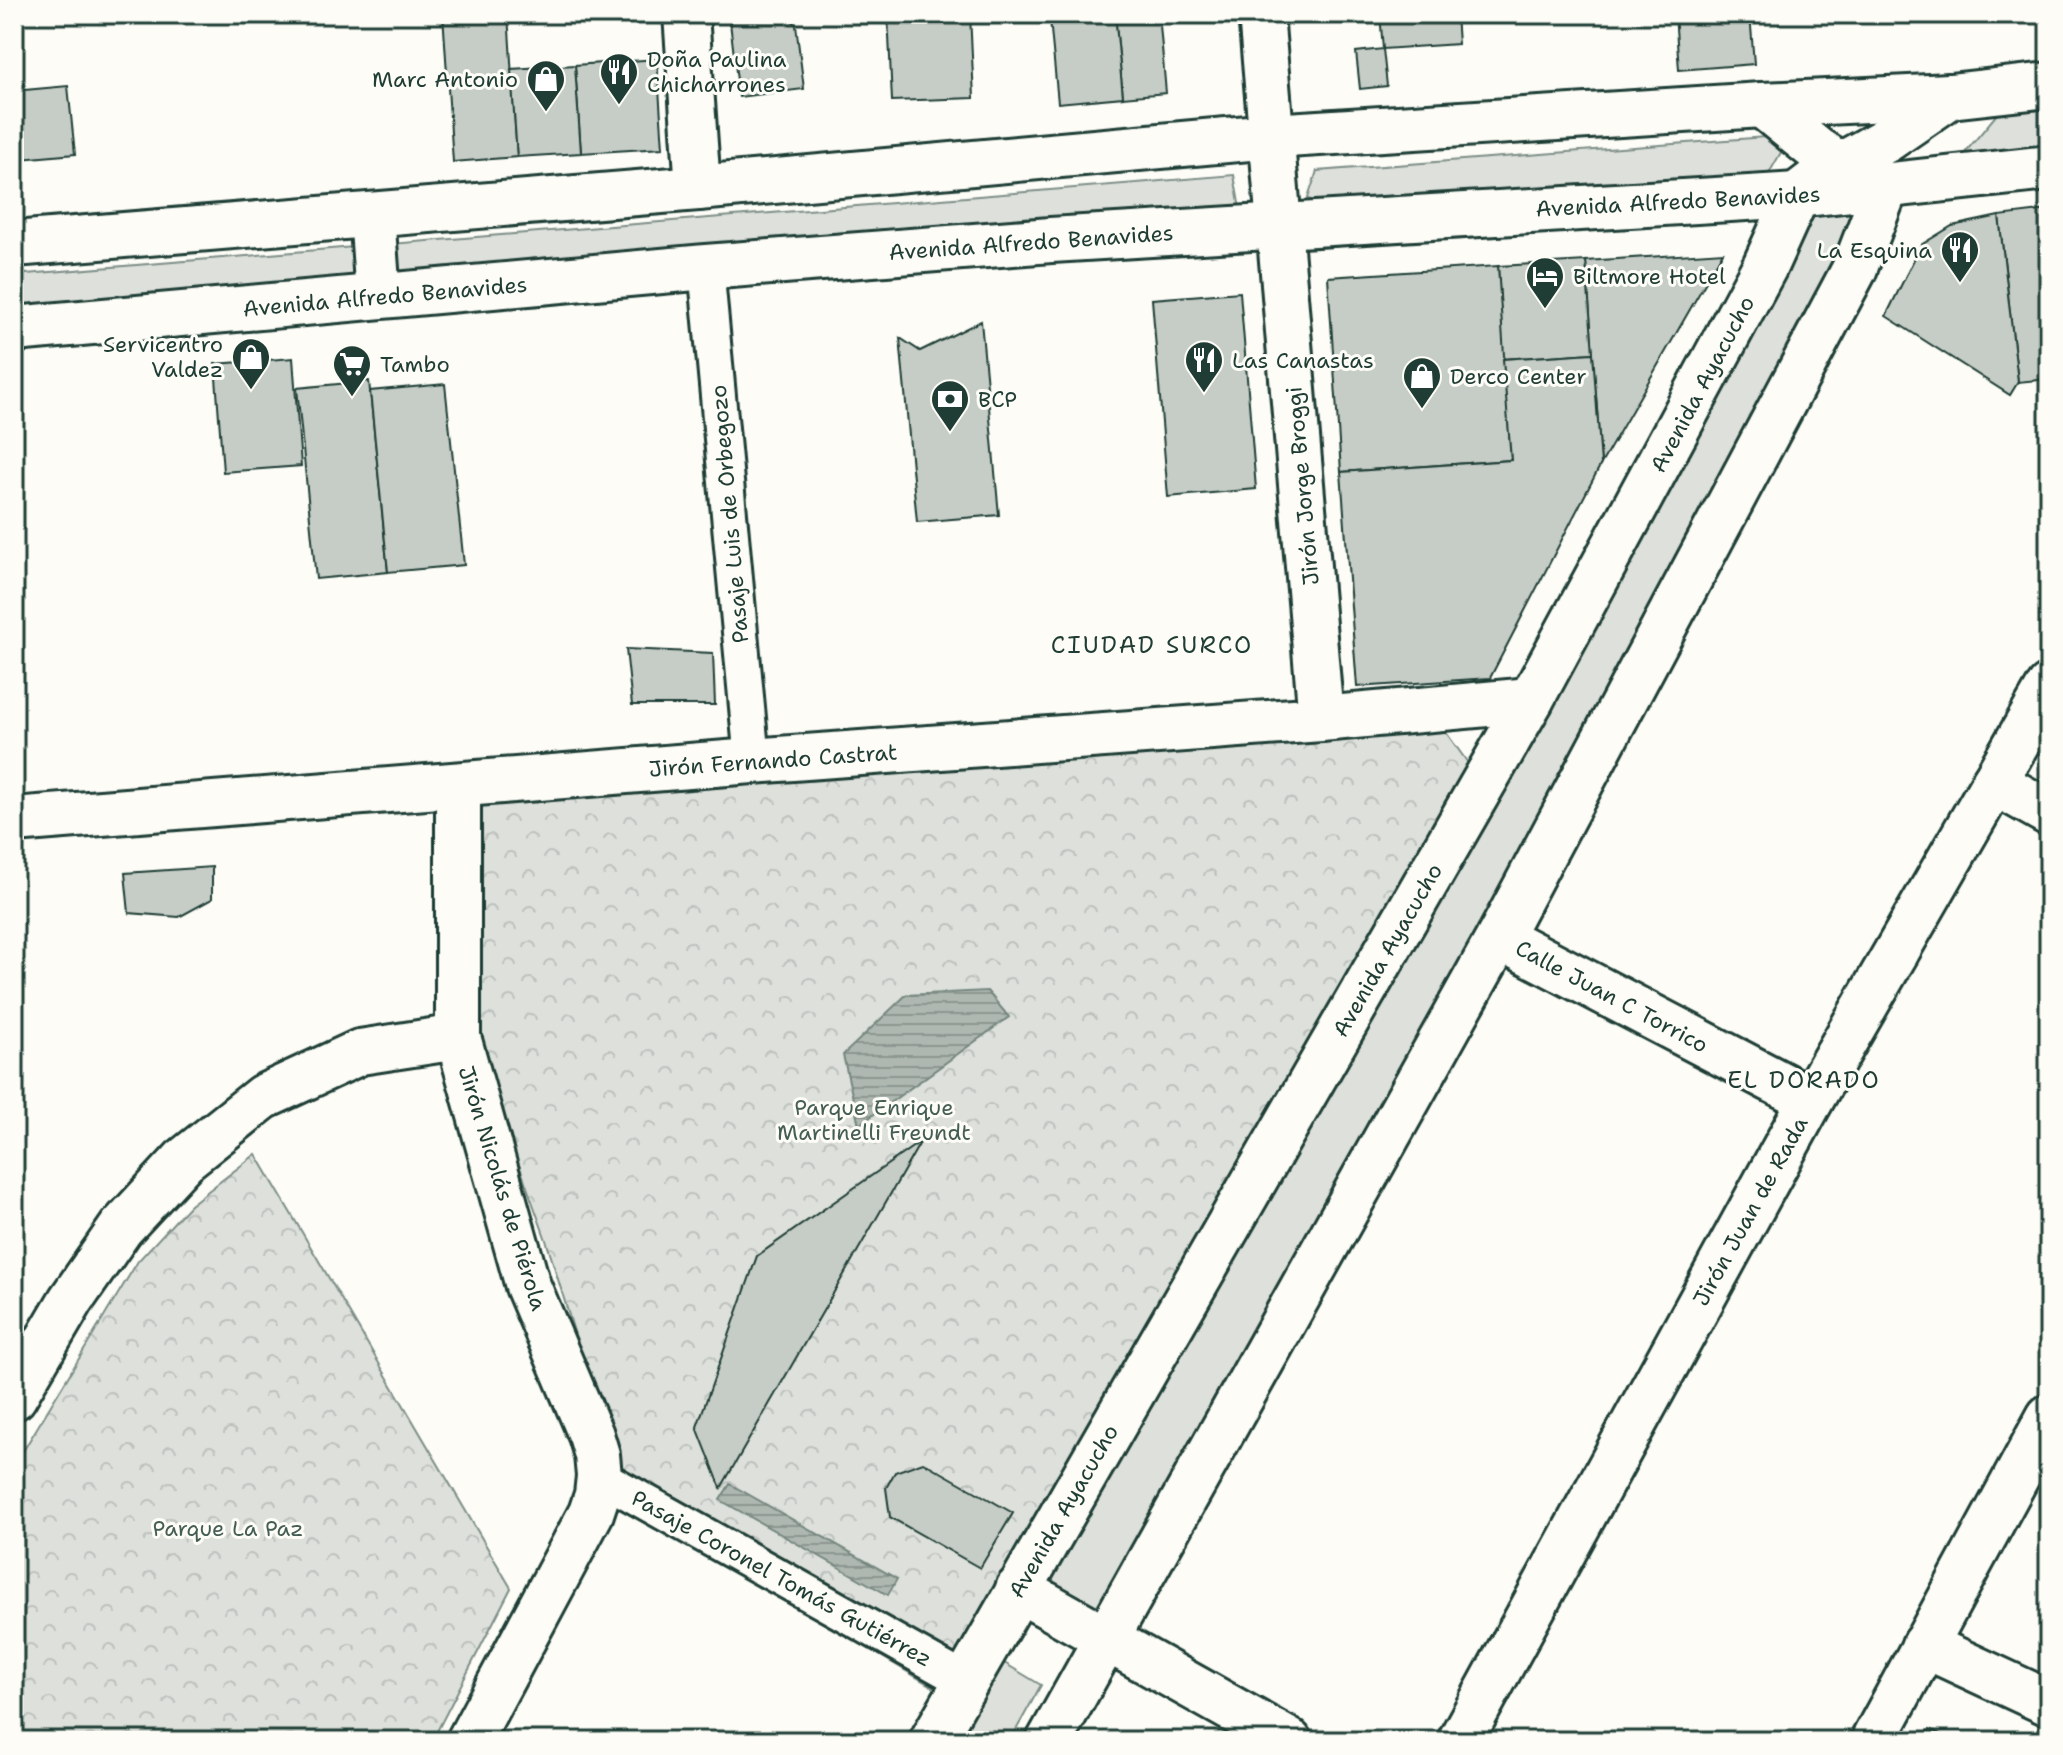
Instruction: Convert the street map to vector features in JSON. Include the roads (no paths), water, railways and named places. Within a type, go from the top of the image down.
[{"type":"main road","points":[[686,14],[698,188]]},
{"type":"main road","name":"Jirón Jorge Broggi","points":[[1261,14],[1321,719]]},
{"type":"main road","points":[[14,244],[698,188],[1271,136],[1950,96],[2049,85]]},
{"type":"main road","name":"Avenida Ayacucho","points":[[932,1741],[1531,700],[1765,266],[1797,195],[1823,175],[1886,140],[1950,96]]},
{"type":"main road","points":[[1049,1741],[1499,937],[1854,270],[1886,187],[1817,150],[1762,105]]},
{"type":"main road","name":"Avenida Alfredo Benavides","points":[[14,329],[706,267],[1279,224],[1797,195],[2049,168]]},
{"type":"main road","points":[[372,215],[378,296]]},
{"type":"main road","name":"Jirón Juan de Rada","points":[[1460,1741],[1811,1100],[2049,687]]},
{"type":"main road","name":"Jirón Fernando Castrat","points":[[14,820],[1531,700]]},
{"type":"main road","points":[[1994,782],[2049,813]]},
{"type":"main road","name":"Jirón Nicolás de Piérola","points":[[458,786],[458,1037],[528,1286],[591,1435],[599,1476],[591,1513],[469,1741]]},
{"type":"main road","name":"Calle Juan C Torrico","points":[[1499,937],[1811,1100]]},
{"type":"main road","points":[[14,1397],[71,1300],[121,1228],[184,1160],[263,1097],[360,1052],[458,1037]]},
{"type":"main road","points":[[1873,1741],[2049,1417]]},
{"type":"main road","points":[[1018,1589],[1289,1741]]},
{"type":"main road","points":[[1924,1645],[2049,1703]]},
{"type":"street","name":"Pasaje Luis de Orbegozo","points":[[706,267],[752,761]]},
{"type":"street","name":"Pasaje Coronel Tomás Gutiérrez","points":[[599,1476],[965,1681]]},
{"type":"place","name":"Doña Paulina Chicharrones","points":[[619,106]]},
{"type":"place","name":"Marc Antonio","points":[[546,113]]},
{"type":"place","name":"La Esquina","points":[[1960,284]]},
{"type":"place","name":"Biltmore Hotel","points":[[1545,310]]},
{"type":"place","name":"Servicentro Valdez","points":[[251,391]]},
{"type":"place","name":"Las Canastas","points":[[1204,394]]},
{"type":"place","name":"Tambo","points":[[352,398]]},
{"type":"place","name":"Derco Center","points":[[1422,410]]},
{"type":"place","name":"BCP","points":[[950,433]]},
{"type":"district","name":"CIUDAD SURCO","points":[[1152,645]]},
{"type":"district","name":"EL DORADO","points":[[1804,1080]]},
{"type":"park label","name":"Parque Enrique Martinelli Freundt","points":[[874,1120]]},
{"type":"park label","name":"Parque La Paz","points":[[228,1528]]}]
